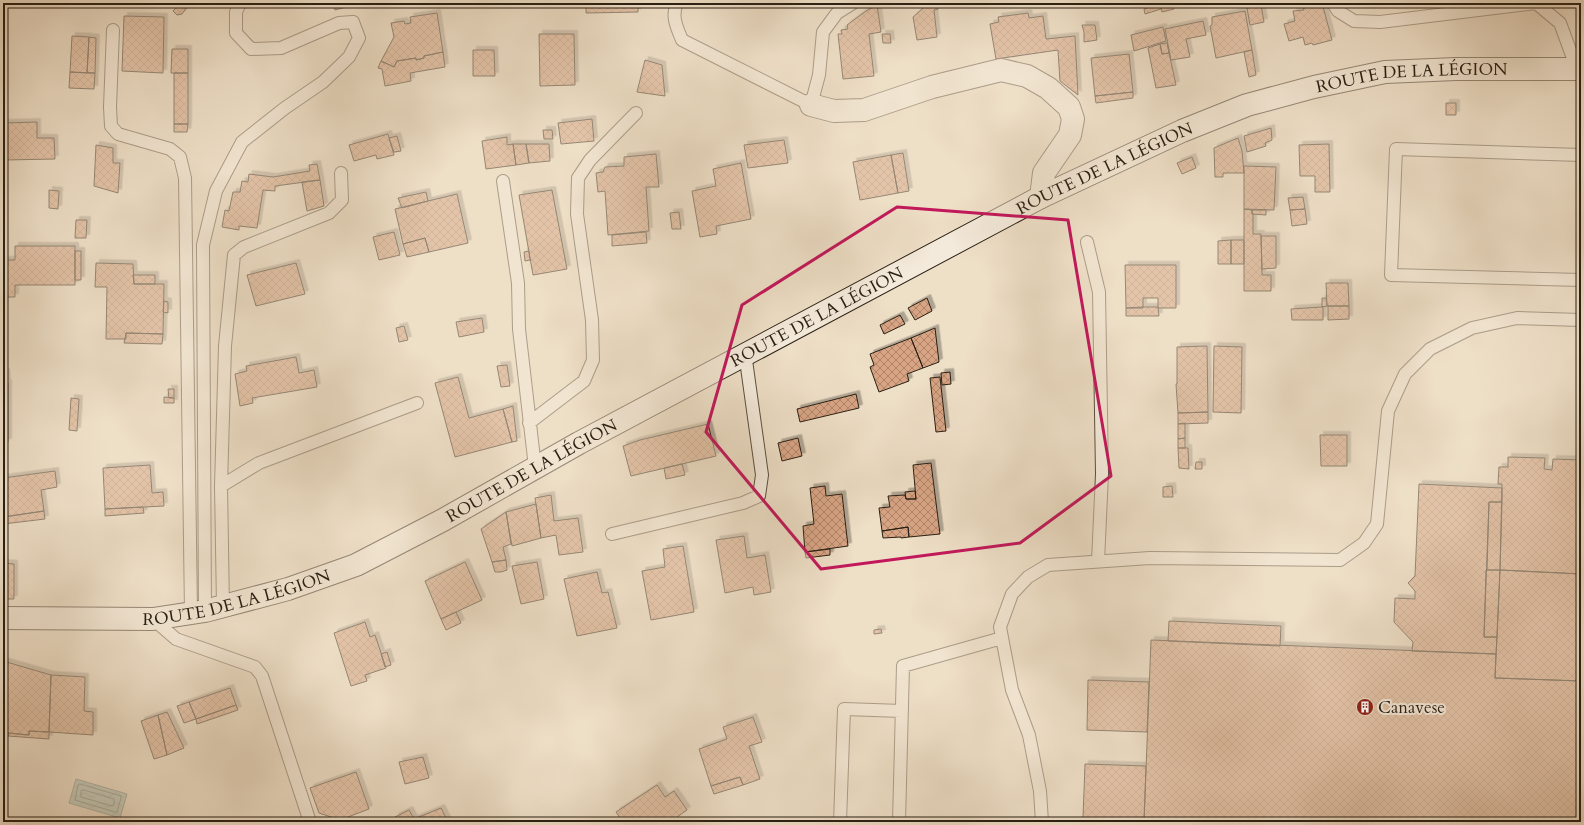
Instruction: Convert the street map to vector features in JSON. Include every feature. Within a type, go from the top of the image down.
[{"type":"main road","name":"ROUTE DE LA LÉGION","points":[[3,618],[153,619],[206,610],[288,589],[356,564],[444,520],[535,467],[745,353],[1041,197],[1182,131],[1247,105],[1314,87],[1385,72],[1456,68],[1579,68]]},
{"type":"main road","points":[[811,105],[834,111],[864,110],[932,87],[1001,70],[1027,76],[1048,88],[1069,106],[1073,119],[1070,136],[1044,173],[1041,197]]},
{"type":"lane","points":[[206,610],[203,245],[216,192],[242,142],[323,82],[349,57],[358,38],[353,22],[339,23],[281,48],[251,49],[236,33],[236,12],[240,3]]},
{"type":"lane","points":[[677,3],[674,8],[675,25],[682,40],[811,105],[819,75],[823,32],[837,12],[853,3]]},
{"type":"lane","points":[[1334,3],[1338,11],[1354,21],[1380,22],[1536,3],[1560,23],[1579,68]]},
{"type":"lane","points":[[113,30],[110,107],[111,126],[118,134],[170,149],[180,157],[185,178],[206,610]]},
{"type":"lane","points":[[529,423],[584,381],[593,360],[592,320],[577,214],[578,178],[590,160],[636,113]]},
{"type":"lane","points":[[1581,155],[1396,149],[1391,275],[1581,280]]},
{"type":"lane","points":[[206,610],[221,486],[225,346],[234,255],[244,247],[329,213],[342,200],[341,173]]},
{"type":"lane","points":[[503,180],[518,283],[519,329],[535,467]]},
{"type":"lane","points":[[1087,242],[1100,292],[1102,474],[1098,561]]},
{"type":"lane","points":[[1042,822],[1040,791],[1029,735],[1012,690],[1000,627],[1012,594],[1028,577],[1048,564],[1150,558],[1340,560],[1364,543],[1377,524],[1388,411],[1405,374],[1430,349],[1472,328],[1517,318],[1581,320]]},
{"type":"lane","points":[[612,534],[743,503],[759,496],[762,475],[745,353]]},
{"type":"lane","points":[[221,486],[259,463],[417,403]]},
{"type":"lane","points":[[153,619],[176,638],[255,667],[262,676],[310,822]]},
{"type":"lane","points":[[900,822],[903,666],[1002,638]]},
{"type":"lane","points":[[840,822],[844,709],[902,711]]},
{"type":"highlighted area","points":[[897,207],[1068,220],[1111,476],[1020,543],[821,569],[706,432],[742,305]]},
{"type":"water","points":[[76,779],[127,794],[120,818],[69,803]]},
{"type":"building","points":[[333,3],[361,3],[335,10]]},
{"type":"building","points":[[586,3],[638,3],[638,12],[586,13]]},
{"type":"building","points":[[929,3],[937,3],[938,9],[934,10],[937,37],[917,40],[913,17]]},
{"type":"building","points":[[1160,3],[1173,3],[1174,9],[1162,12]]},
{"type":"building","points":[[1160,3],[1161,9],[1145,14],[1144,9]]},
{"type":"building","points":[[1302,3],[1322,3],[1332,40],[1313,45],[1312,43],[1305,45],[1303,37],[1289,41],[1284,24],[1295,21],[1293,11],[1304,10]]},
{"type":"building","points":[[179,4],[187,7],[182,14],[177,15],[173,11]]},
{"type":"building","points":[[877,5],[881,32],[869,34],[874,76],[843,79],[838,34],[842,34],[841,30],[848,29],[847,25]]},
{"type":"building","points":[[1261,5],[1264,22],[1250,25],[1247,8]]},
{"type":"building","points":[[1245,11],[1252,50],[1216,58],[1210,26],[1212,25],[1212,17]]},
{"type":"building","points":[[437,13],[443,52],[424,56],[424,58],[416,60],[416,58],[397,61],[394,67],[381,61],[394,37],[391,23],[404,21],[405,24],[411,23],[410,17]]},
{"type":"building","points":[[1028,13],[1029,18],[1043,16],[1046,39],[1075,36],[1078,95],[1060,81],[1058,50],[996,59],[990,24],[999,22],[998,17]]},
{"type":"building","points":[[124,16],[164,17],[163,73],[122,71]]},
{"type":"building","points":[[1203,21],[1206,35],[1186,39],[1190,57],[1171,60],[1165,29]]},
{"type":"building","points":[[1082,25],[1095,25],[1097,40],[1084,42]]},
{"type":"building","points":[[1163,27],[1166,41],[1134,51],[1131,35]]},
{"type":"building","points":[[539,34],[574,34],[575,85],[540,86]]},
{"type":"building","points":[[882,34],[890,34],[891,43],[883,43]]},
{"type":"building","points":[[72,36],[89,37],[87,73],[70,72]]},
{"type":"building","points":[[89,37],[96,38],[95,73],[87,73]]},
{"type":"building","points":[[1167,43],[1169,53],[1162,54],[1160,44]]},
{"type":"building","points":[[1160,44],[1162,54],[1169,53],[1176,85],[1156,88],[1148,48]]},
{"type":"building","points":[[172,49],[188,49],[188,73],[171,73]]},
{"type":"building","points":[[473,50],[494,50],[495,76],[473,76]]},
{"type":"building","points":[[1252,50],[1256,75],[1249,77],[1244,52]]},
{"type":"building","points":[[443,52],[445,67],[410,73],[411,81],[385,86],[382,69],[378,68],[381,61],[394,67],[397,61],[416,58],[416,60],[424,58],[424,56]]},
{"type":"building","points":[[1129,54],[1133,92],[1095,96],[1091,58]]},
{"type":"building","points":[[645,60],[662,65],[665,96],[637,92]]},
{"type":"building","points":[[70,72],[95,73],[94,89],[69,88]]},
{"type":"building","points":[[174,73],[188,73],[188,124],[174,124]]},
{"type":"building","points":[[1133,92],[1133,98],[1096,103],[1095,96]]},
{"type":"building","points":[[1446,103],[1456,103],[1456,115],[1446,115]]},
{"type":"building","points":[[4,111],[4,144],[3,144]]},
{"type":"building","points":[[592,119],[594,141],[561,144],[558,123]]},
{"type":"building","points":[[37,122],[37,138],[54,138],[55,159],[5,160],[4,123]]},
{"type":"building","points":[[174,124],[188,124],[187,132],[174,132]]},
{"type":"building","points":[[1271,128],[1272,140],[1265,143],[1266,146],[1247,152],[1244,136]]},
{"type":"building","points":[[543,130],[552,130],[553,139],[544,139]]},
{"type":"building","points":[[388,134],[394,155],[377,159],[376,155],[354,161],[349,145]]},
{"type":"building","points":[[397,136],[401,151],[394,152],[389,138]]},
{"type":"building","points":[[507,137],[507,145],[513,144],[516,165],[486,169],[482,141]]},
{"type":"building","points":[[1238,138],[1242,151],[1244,173],[1223,173],[1223,177],[1215,177],[1214,148]]},
{"type":"building","points":[[784,140],[788,163],[748,168],[744,145]]},
{"type":"building","points":[[513,144],[526,144],[529,163],[516,165]]},
{"type":"building","points":[[526,144],[549,144],[550,161],[529,163]]},
{"type":"building","points":[[1329,144],[1330,192],[1315,192],[1315,176],[1300,176],[1299,145]]},
{"type":"building","points":[[96,145],[113,148],[113,163],[120,163],[118,193],[94,186]]},
{"type":"building","points":[[903,153],[909,191],[898,193],[891,155]]},
{"type":"building","points":[[656,154],[659,187],[646,187],[649,231],[608,235],[605,191],[598,192],[596,173],[603,172],[605,167],[624,166],[624,157]]},
{"type":"building","points":[[891,155],[898,193],[860,200],[853,162]]},
{"type":"building","points":[[1192,157],[1196,168],[1182,174],[1177,163]]},
{"type":"building","points":[[741,163],[751,219],[716,226],[717,234],[700,237],[692,191],[716,186],[713,169]]},
{"type":"building","points":[[317,164],[320,180],[275,186],[275,191],[263,190],[257,228],[239,226],[239,230],[222,227],[225,210],[229,211],[233,192],[240,192],[242,181],[248,182],[249,174],[273,177],[310,171],[309,165]]},
{"type":"building","points":[[1244,166],[1276,167],[1274,210],[1244,209]]},
{"type":"building","points":[[320,180],[324,206],[307,211],[302,182]]},
{"type":"building","points":[[49,190],[59,191],[58,209],[49,208]]},
{"type":"building","points":[[552,190],[567,269],[533,275],[519,195]]},
{"type":"building","points":[[426,192],[428,201],[402,208],[398,198]]},
{"type":"building","points":[[457,194],[468,243],[429,252],[425,238],[403,244],[395,209]]},
{"type":"building","points":[[1303,197],[1305,209],[1290,210],[1288,198]]},
{"type":"building","points":[[1244,209],[1252,210],[1253,234],[1261,234],[1262,275],[1271,275],[1271,291],[1244,291]]},
{"type":"building","points":[[1305,209],[1307,224],[1292,226],[1290,210]]},
{"type":"building","points":[[1252,210],[1266,210],[1266,215],[1252,214]]},
{"type":"building","points":[[679,212],[681,229],[672,229],[670,213]]},
{"type":"building","points":[[76,220],[87,220],[86,238],[75,238]]},
{"type":"building","points":[[394,232],[400,255],[379,260],[373,237]]},
{"type":"building","points":[[646,232],[647,243],[612,246],[612,235]]},
{"type":"building","points":[[1261,236],[1276,236],[1276,268],[1262,269]]},
{"type":"building","points":[[425,238],[429,252],[407,257],[403,244]]},
{"type":"building","points":[[1231,240],[1231,264],[1218,264],[1218,241]]},
{"type":"building","points":[[1231,240],[1244,240],[1244,264],[1231,264]]},
{"type":"building","points":[[15,246],[75,246],[75,285],[15,285],[15,297],[3,297],[3,260],[15,260]]},
{"type":"building","points":[[75,251],[81,251],[81,280],[75,280]]},
{"type":"building","points":[[529,251],[530,260],[525,261],[524,252]]},
{"type":"building","points":[[96,263],[133,264],[134,284],[164,284],[163,334],[126,333],[126,339],[106,339],[107,287],[95,287]]},
{"type":"building","points":[[296,263],[305,294],[256,306],[247,275]]},
{"type":"building","points":[[1125,265],[1176,265],[1176,308],[1158,308],[1158,298],[1143,298],[1143,308],[1126,308]]},
{"type":"building","points":[[133,275],[155,275],[155,284],[134,284]]},
{"type":"building","points":[[1326,283],[1348,283],[1349,306],[1327,306]]},
{"type":"building","points":[[927,298],[932,311],[915,320],[908,308]]},
{"type":"building","points":[[1322,298],[1326,298],[1327,306],[1322,307]]},
{"type":"building","points":[[164,301],[168,302],[168,313],[163,312]]},
{"type":"building","points":[[1328,306],[1349,306],[1349,319],[1328,320]]},
{"type":"building","points":[[1158,307],[1159,316],[1126,316],[1126,308]]},
{"type":"building","points":[[1323,307],[1323,320],[1292,320],[1291,309]]},
{"type":"building","points":[[900,315],[905,324],[884,334],[880,325]]},
{"type":"building","points":[[482,318],[484,332],[459,337],[456,322]]},
{"type":"building","points":[[404,326],[408,340],[399,342],[396,328]]},
{"type":"building","points":[[935,328],[939,362],[923,368],[911,338]]},
{"type":"building","points":[[126,333],[163,334],[162,344],[124,343]]},
{"type":"building","points":[[911,338],[923,368],[907,374],[909,381],[879,392],[870,367],[874,365],[870,354]]},
{"type":"building","points":[[1207,346],[1208,412],[1178,413],[1176,384],[1177,347]]},
{"type":"building","points":[[1214,346],[1242,347],[1241,413],[1213,412]]},
{"type":"building","points":[[296,357],[299,373],[314,370],[317,387],[252,398],[253,403],[240,406],[235,374],[247,371],[246,366]]},
{"type":"building","points":[[507,365],[510,386],[501,387],[497,366]]},
{"type":"building","points":[[3,372],[6,372],[8,383],[8,442],[3,442]]},
{"type":"building","points":[[950,372],[951,384],[942,385],[941,373]]},
{"type":"building","points":[[458,377],[469,418],[503,409],[512,442],[455,457],[435,383]]},
{"type":"building","points":[[940,377],[946,431],[936,432],[930,378]]},
{"type":"building","points":[[168,389],[174,389],[174,398],[169,398]]},
{"type":"building","points":[[856,394],[859,408],[800,422],[797,409]]},
{"type":"building","points":[[164,397],[174,398],[174,403],[164,403]]},
{"type":"building","points":[[71,398],[79,399],[77,431],[69,430]]},
{"type":"building","points":[[513,406],[517,441],[512,442],[503,409]]},
{"type":"building","points":[[1208,412],[1208,423],[1178,424],[1178,413]]},
{"type":"building","points":[[1185,423],[1185,438],[1178,439],[1178,424]]},
{"type":"building","points":[[708,424],[716,456],[631,476],[623,446],[640,440]]},
{"type":"building","points":[[1320,435],[1347,435],[1347,466],[1321,466]]},
{"type":"building","points":[[798,438],[802,456],[782,461],[778,443]]},
{"type":"building","points":[[1185,438],[1185,448],[1178,448],[1178,439]]},
{"type":"building","points":[[1178,448],[1188,448],[1189,469],[1179,468]]},
{"type":"building","points":[[1508,457],[1545,458],[1544,469],[1552,470],[1553,459],[1581,460],[1581,574],[1500,570],[1502,484],[1498,484],[1499,467],[1508,467]]},
{"type":"building","points":[[1196,462],[1202,462],[1202,469],[1195,469]]},
{"type":"building","points":[[931,463],[940,534],[909,537],[908,527],[882,531],[879,508],[890,507],[888,496],[905,495],[906,499],[916,499],[913,465]]},
{"type":"building","points":[[682,464],[685,475],[666,479],[664,468]]},
{"type":"building","points":[[150,465],[152,493],[163,492],[164,506],[105,509],[103,468]]},
{"type":"building","points":[[55,471],[57,487],[41,490],[44,511],[3,517],[3,478]]},
{"type":"building","points":[[1419,484],[1502,488],[1502,502],[1489,502],[1484,637],[1497,637],[1496,654],[1412,651],[1413,642],[1394,622],[1395,598],[1415,599],[1415,591],[1408,583],[1415,576]]},
{"type":"building","points":[[825,486],[826,496],[842,494],[848,546],[805,552],[803,526],[814,524],[810,488]]},
{"type":"building","points":[[1172,486],[1173,497],[1163,497],[1163,487]]},
{"type":"building","points":[[915,491],[916,499],[906,499],[905,492]]},
{"type":"building","points":[[551,495],[554,521],[578,518],[583,552],[559,555],[556,535],[541,538],[535,498]]},
{"type":"building","points":[[1489,502],[1502,502],[1500,570],[1487,570]]},
{"type":"building","points":[[536,504],[541,538],[512,546],[506,512]]},
{"type":"building","points":[[143,507],[144,513],[105,516],[105,509]]},
{"type":"building","points":[[44,511],[45,519],[3,524],[3,517]]},
{"type":"building","points":[[506,512],[511,544],[503,547],[506,560],[492,562],[481,529]]},
{"type":"building","points":[[908,527],[909,537],[883,538],[882,531]]},
{"type":"building","points":[[744,536],[747,558],[765,555],[771,592],[754,595],[753,587],[725,593],[716,540]]},
{"type":"building","points":[[683,546],[694,612],[651,620],[642,571],[665,567],[663,549]]},
{"type":"building","points":[[830,549],[830,555],[806,558],[805,552]]},
{"type":"building","points":[[506,560],[507,570],[495,572],[492,562]]},
{"type":"building","points":[[465,562],[482,600],[441,619],[425,581]]},
{"type":"building","points":[[537,562],[544,599],[521,604],[512,566]]},
{"type":"building","points":[[3,563],[14,564],[14,599],[3,599]]},
{"type":"building","points":[[1486,570],[1500,570],[1497,637],[1484,637]]},
{"type":"building","points":[[1500,570],[1581,574],[1581,681],[1495,678]]},
{"type":"building","points":[[597,572],[602,593],[608,592],[617,628],[577,636],[564,579]]},
{"type":"building","points":[[456,612],[461,623],[446,630],[441,619]]},
{"type":"building","points":[[1169,621],[1281,626],[1280,646],[1168,641]]},
{"type":"building","points":[[365,622],[370,637],[375,635],[386,668],[365,675],[367,681],[351,686],[334,633]]},
{"type":"building","points":[[881,629],[882,633],[874,634],[874,630]]},
{"type":"building","name":"Canavese","points":[[1151,640],[1496,654],[1495,678],[1581,681],[1581,822],[1144,822]]},
{"type":"building","points":[[387,652],[391,665],[385,667],[381,654]]},
{"type":"building","points":[[3,661],[51,675],[49,732],[29,731],[29,735],[8,733],[8,736],[3,736]]},
{"type":"building","points":[[51,675],[85,677],[84,711],[93,712],[93,735],[49,732]]},
{"type":"building","points":[[1088,680],[1149,682],[1147,732],[1087,730]]},
{"type":"building","points":[[230,688],[236,705],[196,719],[189,702]]},
{"type":"building","points":[[189,702],[196,719],[184,723],[177,706]]},
{"type":"building","points":[[236,705],[238,710],[197,724],[196,719]]},
{"type":"building","points":[[167,712],[184,748],[167,755],[158,715]]},
{"type":"building","points":[[158,715],[167,755],[154,759],[141,721]]},
{"type":"building","points":[[753,717],[762,742],[749,746],[760,779],[743,785],[740,777],[711,786],[699,749],[727,739],[723,727]]},
{"type":"building","points":[[29,731],[49,732],[49,739],[8,736],[8,733],[29,735]]},
{"type":"building","points":[[423,757],[429,778],[405,784],[399,762]]},
{"type":"building","points":[[1085,764],[1146,766],[1144,821],[1083,818]]},
{"type":"building","points":[[356,772],[369,809],[340,820],[319,813],[310,788]]},
{"type":"building","points":[[740,777],[743,785],[714,794],[711,786]]},
{"type":"building","points":[[657,785],[665,797],[674,791],[687,810],[670,822],[638,822],[636,818],[630,822],[623,822],[616,812]]},
{"type":"building","points":[[441,808],[448,822],[408,822],[414,819]]},
{"type":"building","points":[[409,810],[414,819],[408,822],[397,822],[395,817]]},
{"type":"place","name":"Canavese","points":[[1365,707]]}]
